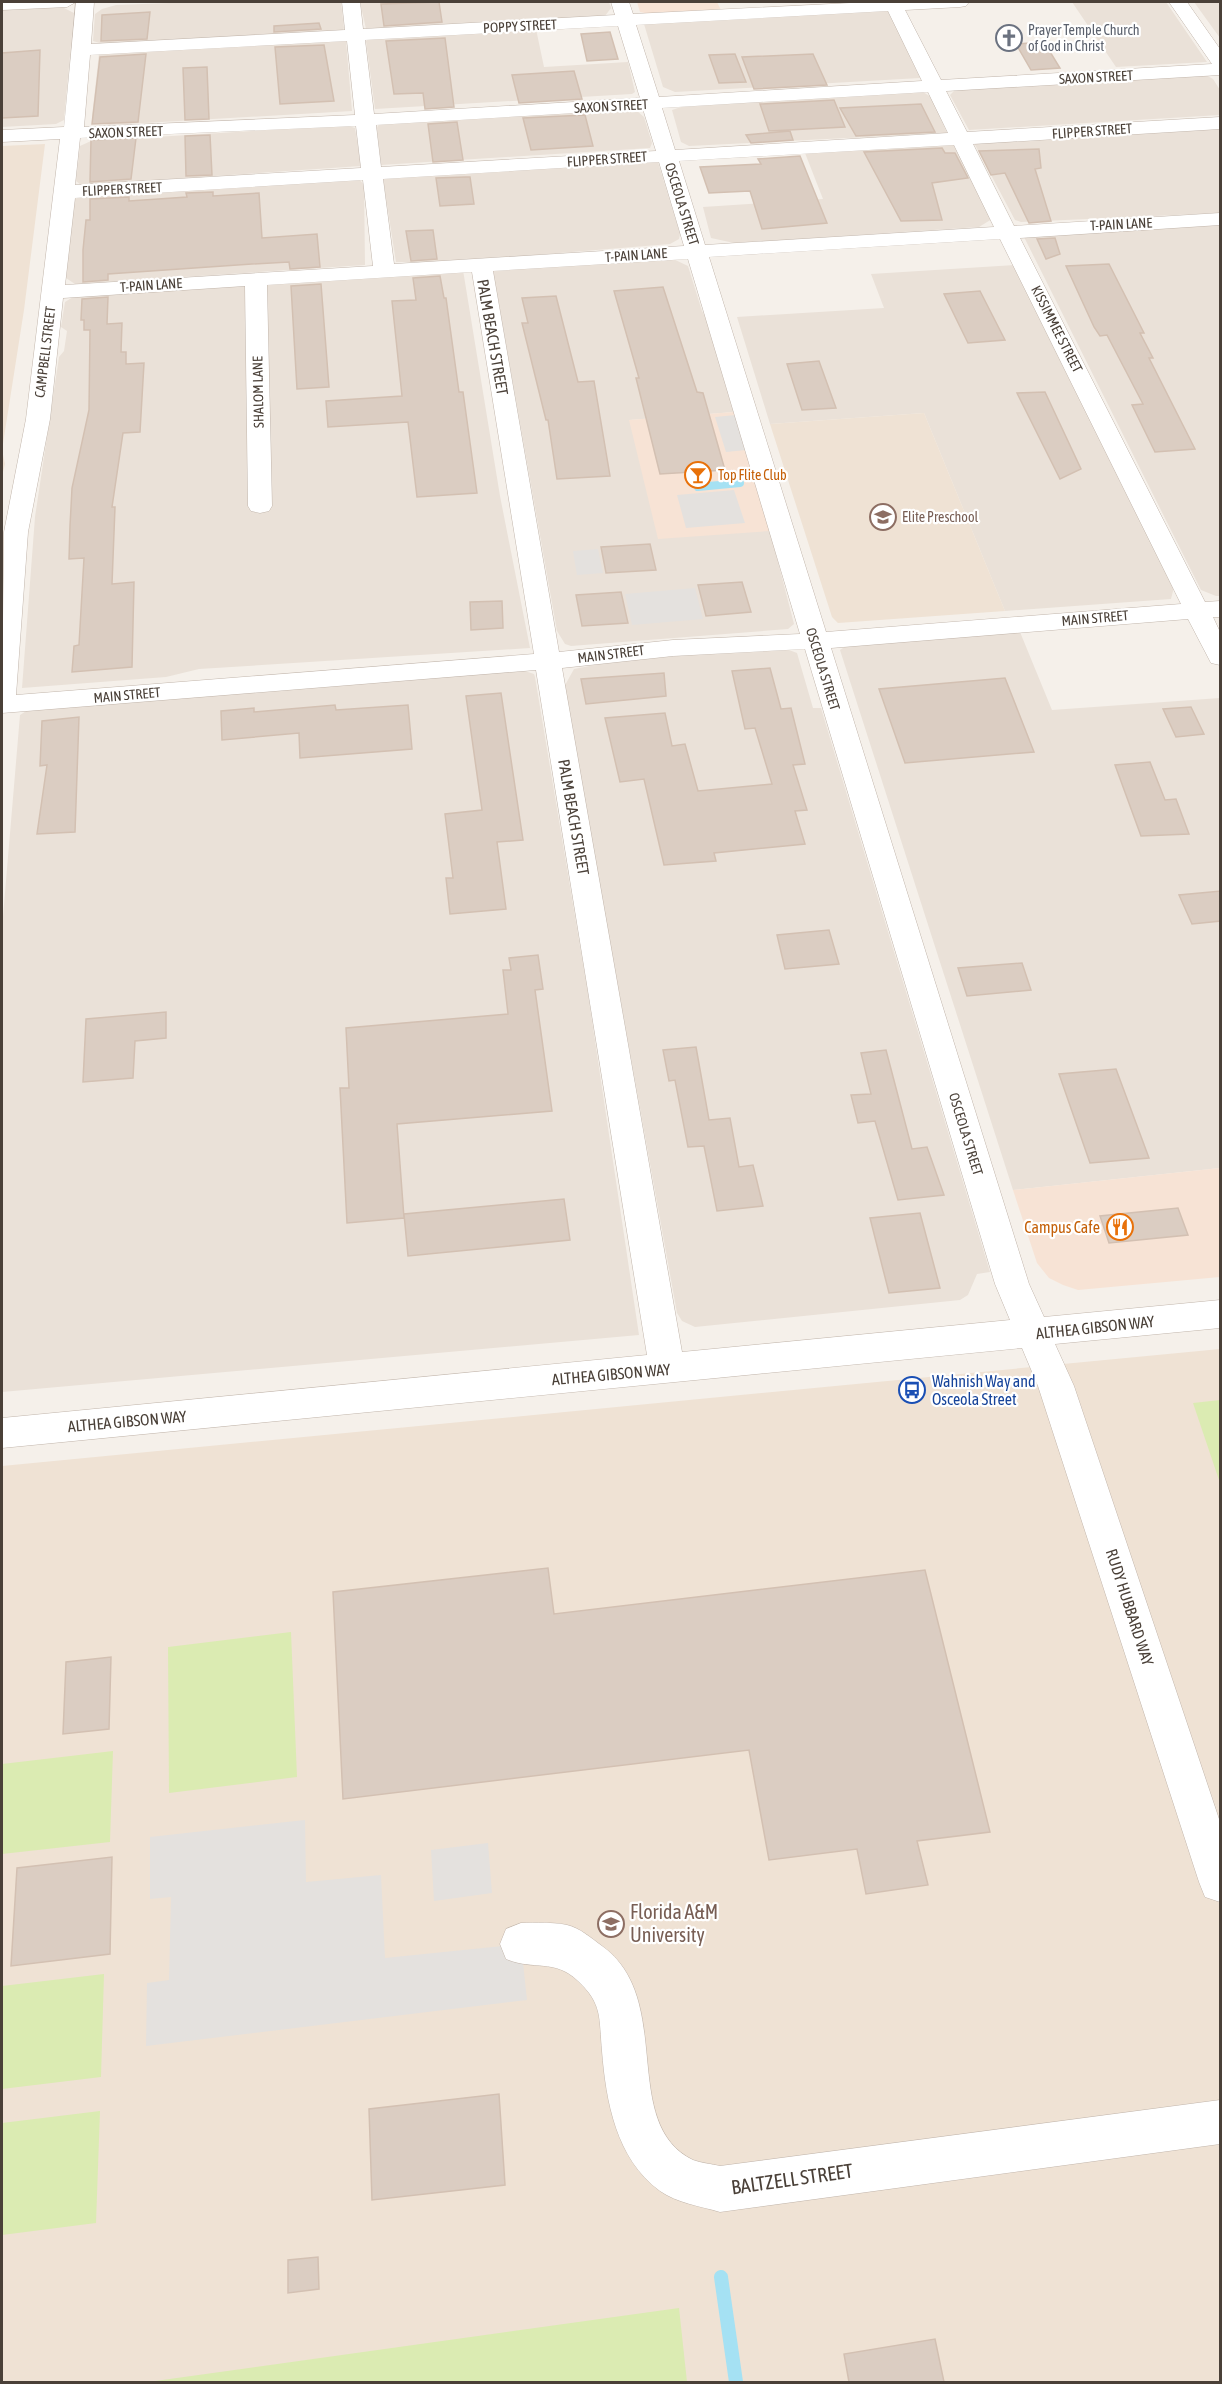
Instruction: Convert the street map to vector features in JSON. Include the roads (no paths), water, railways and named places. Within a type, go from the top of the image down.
[{"type":"street","points":[[2,4],[68,2]]},
{"type":"street","name":"CAMPBELL STREET","points":[[2,703],[16,531],[38,419],[65,192],[68,147],[75,123],[85,2]]},
{"type":"street","points":[[351,2],[384,271]]},
{"type":"street","name":"POPPY STREET","points":[[81,50],[355,34],[623,11],[960,2]]},
{"type":"street","points":[[1178,2],[1221,62]]},
{"type":"street","name":"KISSIMMEE STREET","points":[[892,3],[1008,231],[1210,609],[1221,657]]},
{"type":"street","name":"OSCEOLA STREET","points":[[623,11],[1012,1284],[1033,1334]]},
{"type":"street","name":"SAXON STREET","points":[[2,136],[366,120],[1221,69]]},
{"type":"street","name":"FLIPPER STREET","points":[[65,192],[1221,123]]},
{"type":"street","name":"T-PAIN LANE","points":[[52,292],[1221,219]]},
{"type":"street","name":"PALM BEACH STREET","points":[[481,265],[667,1369]]},
{"type":"street","name":"SHALOM LANE","points":[[256,279],[260,506]]},
{"type":"street","name":"MAIN STREET","points":[[2,703],[548,661],[673,648],[815,641],[1210,609]]},
{"type":"street","name":"ALTHEA GIBSON WAY","points":[[2,1433],[1221,1314]]},
{"type":"street","name":"RUDY HUBBARD WAY","points":[[1033,1334],[1056,1386],[1221,1882]]},
{"type":"street","name":"BALTZELL STREET","points":[[521,1944],[567,1946],[593,1965],[614,1989],[620,2007],[636,2128],[651,2153],[678,2176],[720,2188],[1221,2122]]},
{"type":"waterway","points":[[698,487],[740,483]]},
{"type":"waterway","points":[[721,2277],[736,2382]]},
{"type":"place","name":"Prayer Temple Church of God in Christ","points":[[1009,38]]},
{"type":"place","name":"Top Flite Club","points":[[698,475]]},
{"type":"place","name":"Elite Preschool","points":[[883,517]]},
{"type":"place","name":"Campus Cafe","points":[[1120,1227]]},
{"type":"place","name":"Wahnish Way and Osceola Street","points":[[912,1390]]},
{"type":"place","name":"Florida A&M University","points":[[611,1924]]}]
